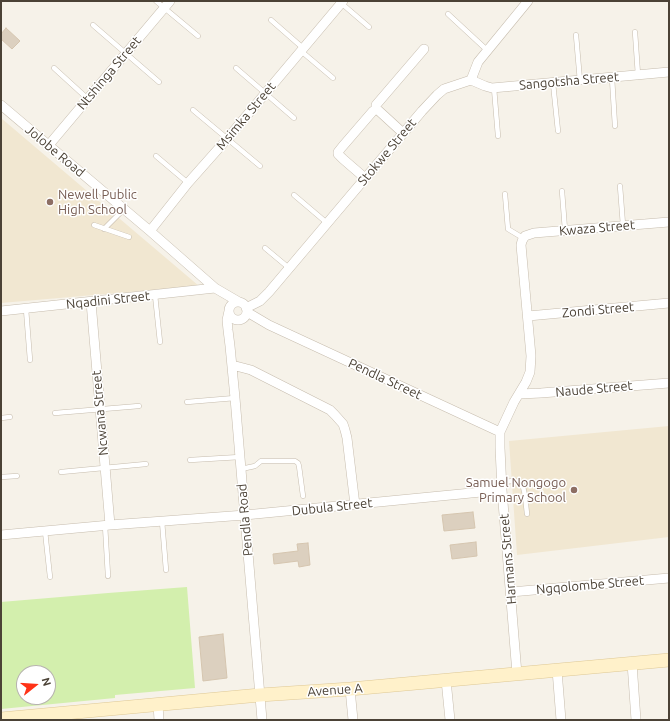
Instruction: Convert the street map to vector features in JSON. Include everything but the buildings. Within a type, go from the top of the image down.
[{"type":"street","name":"Msimka Street","points":[[150,231],[342,2]]},
{"type":"street","points":[[471,80],[478,62],[525,2]]},
{"type":"street","name":"Ntshinga Street","points":[[48,146],[168,4]]},
{"type":"street","points":[[403,133],[377,110],[376,105],[424,49]]},
{"type":"street","name":"Sangotsha Street","points":[[471,80],[494,88],[669,72]]},
{"type":"street","name":"Stokwe Street","points":[[244,314],[266,295],[422,110],[444,89],[471,80]]},
{"type":"street","name":"Jolobe Road","points":[[1,105],[150,231],[217,290],[239,302]]},
{"type":"street","points":[[365,178],[343,159],[338,152],[373,111],[377,110]]},
{"type":"street","name":"Kwaza Street","points":[[524,237],[534,233],[669,222]]},
{"type":"street","name":"Harmans Street","points":[[517,674],[502,486],[500,432],[530,372],[528,316],[521,245],[524,237]]},
{"type":"street","name":"Jolobe Road","points":[[217,290],[229,311]]},
{"type":"street","name":"Nqadini Street","points":[[1,311],[217,290]]},
{"type":"street","name":"Ncwana Street","points":[[91,302],[105,468],[107,525]]},
{"type":"street","points":[[239,302],[245,305],[244,314],[236,319],[229,311],[232,304],[239,302]]},
{"type":"street","name":"Zondi Street","points":[[528,316],[669,303]]},
{"type":"street","name":"Pendla Road","points":[[229,311],[227,320],[262,720]]},
{"type":"street","name":"Pendla Street","points":[[244,314],[500,432]]},
{"type":"street","name":"Pendla Road","points":[[230,346],[233,330],[244,314]]},
{"type":"street","points":[[232,365],[251,370],[330,410],[339,420],[345,430],[347,438],[354,504]]},
{"type":"street","name":"Naude Street","points":[[520,394],[605,389],[669,383]]},
{"type":"street","name":"Dubula Street","points":[[1,534],[245,515],[354,504],[502,486]]},
{"type":"street","name":"Ngqolombe Street","points":[[511,592],[669,578]]},
{"type":"street","name":"Avenue A","points":[[1,719],[63,717],[158,705],[260,695],[350,689],[669,660]]},
{"type":"street","points":[[632,663],[636,720]]},
{"type":"street","points":[[557,670],[562,720]]},
{"type":"street","points":[[446,680],[450,720]]},
{"type":"street","points":[[350,689],[352,720]]},
{"type":"street","points":[[158,705],[159,720]]},
{"type":"lane","points":[[156,1],[168,4],[198,36]]},
{"type":"lane","points":[[342,2],[369,27]]},
{"type":"lane","points":[[448,14],[488,51]]},
{"type":"lane","points":[[272,20],[332,78]]},
{"type":"lane","points":[[93,25],[159,82]]},
{"type":"lane","points":[[635,32],[638,75]]},
{"type":"lane","points":[[576,35],[580,81]]},
{"type":"lane","points":[[54,68],[88,99]]},
{"type":"lane","points":[[236,68],[294,118]]},
{"type":"lane","points":[[612,78],[615,126]]},
{"type":"lane","points":[[553,83],[558,132]]},
{"type":"lane","points":[[494,88],[498,136]]},
{"type":"lane","points":[[193,110],[260,166]]},
{"type":"lane","points":[[156,156],[188,184]]},
{"type":"lane","points":[[620,186],[624,225]]},
{"type":"lane","points":[[562,191],[564,230]]},
{"type":"lane","points":[[294,194],[327,223]]},
{"type":"lane","points":[[505,194],[508,229],[524,237]]},
{"type":"lane","points":[[104,229],[124,209]]},
{"type":"lane","points":[[94,225],[129,237]]},
{"type":"lane","points":[[266,248],[289,268]]},
{"type":"lane","points":[[155,295],[160,342]]},
{"type":"lane","points":[[26,309],[30,360]]},
{"type":"lane","points":[[187,402],[235,398]]},
{"type":"lane","points":[[55,413],[139,406]]},
{"type":"lane","points":[[1,418],[10,417]]},
{"type":"lane","points":[[190,460],[240,456]]},
{"type":"lane","points":[[241,469],[255,466],[261,461],[295,461],[299,466],[303,496]]},
{"type":"lane","points":[[61,472],[146,464]]},
{"type":"lane","points":[[1,477],[17,476]]},
{"type":"lane","points":[[502,486],[514,481],[521,483],[525,495],[527,514]]},
{"type":"lane","points":[[162,521],[166,570]]},
{"type":"lane","points":[[107,525],[108,576]]},
{"type":"lane","points":[[45,531],[50,576]]},
{"type":"shaded area","name":"Newell Public High School","points":[[1,118],[199,286],[1,303]]},
{"type":"shaded area","name":"Samuel Nongogo Primary School","points":[[669,426],[669,537],[517,555],[509,441]]},
{"type":"green space","points":[[187,587],[195,688],[115,695],[115,698],[56,704],[56,665],[16,665],[16,705],[42,705],[1,709],[1,602]]},
{"type":"place","name":"Newell Public High School","points":[[50,202]]},
{"type":"place","name":"Samuel Nongogo Primary School","points":[[574,490]]}]
